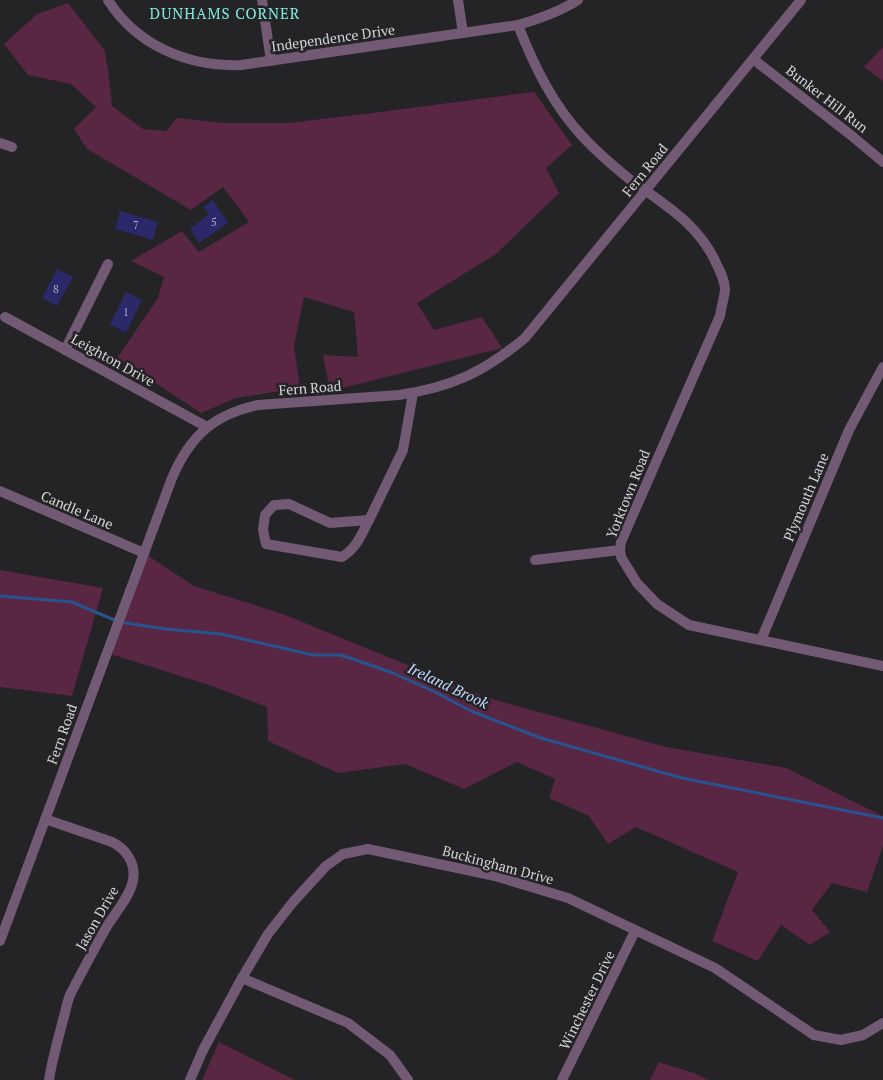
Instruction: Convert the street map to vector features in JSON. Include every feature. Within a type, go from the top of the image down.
[{"type":"street","name":"Independence Drive","points":[[108,0],[131,27],[155,45],[183,58],[227,66],[518,25],[538,20],[578,0]]},
{"type":"street","points":[[262,0],[272,61]]},
{"type":"street","points":[[458,0],[463,33]]},
{"type":"street","name":"Fern Road","points":[[0,940],[144,553],[179,462],[191,443],[207,427],[236,411],[258,405],[399,396],[445,385],[467,377],[507,353],[526,338],[801,0]]},
{"type":"street","name":"Yorktown Road","points":[[518,25],[544,84],[582,136],[630,179],[690,224],[714,256],[723,276],[725,290],[720,316],[621,542],[621,558],[637,583],[657,604],[689,625],[883,666]]},
{"type":"street","name":"Bunker Hill Run","points":[[753,59],[883,162]]},
{"type":"street","points":[[0,144],[12,147]]},
{"type":"street","points":[[65,350],[108,264]]},
{"type":"street","name":"Leighton Drive","points":[[5,317],[207,427]]},
{"type":"street","name":"Plymouth Lane","points":[[761,640],[849,430],[883,367]]},
{"type":"street","points":[[369,520],[330,523],[290,504],[274,506],[265,516],[263,530],[266,544],[342,557],[350,553],[358,543],[403,450],[413,393]]},
{"type":"street","name":"Candle Lane","points":[[0,491],[144,553]]},
{"type":"street","points":[[535,560],[620,550]]},
{"type":"street","name":"Jason Drive","points":[[45,818],[119,846],[129,856],[134,874],[129,892],[70,994],[48,1080]]},
{"type":"street","name":"Buckingham Drive","points":[[190,1080],[203,1050],[268,934],[293,902],[326,866],[342,854],[368,849],[495,876],[568,898],[715,968],[814,1035],[841,1040],[864,1035],[883,1023]]},
{"type":"street","name":"Winchester Drive","points":[[562,1080],[635,931]]},
{"type":"street","points":[[242,978],[348,1023],[390,1055],[408,1080]]},
{"type":"shaded area","points":[[68,3],[105,51],[112,106],[143,129],[166,131],[177,118],[225,123],[288,123],[534,92],[572,145],[546,168],[559,193],[496,254],[417,303],[434,330],[482,317],[502,348],[330,391],[323,355],[358,357],[354,312],[304,297],[294,346],[300,388],[236,398],[201,413],[117,358],[158,298],[164,277],[131,261],[182,231],[199,252],[249,222],[223,187],[191,210],[87,149],[74,129],[96,107],[71,84],[28,75],[4,44],[37,14]]},
{"type":"shaded area","points":[[883,47],[883,81],[864,67]]},
{"type":"shaded area","points":[[144,553],[194,586],[283,614],[488,698],[666,747],[786,768],[883,816],[883,846],[867,892],[832,883],[812,910],[830,932],[810,945],[781,925],[758,961],[712,941],[738,872],[636,827],[608,844],[589,816],[549,798],[555,779],[517,762],[464,789],[405,764],[338,773],[268,741],[267,707],[209,685],[107,653]]},
{"type":"shaded area","points":[[0,570],[103,588],[72,696],[0,687]]},
{"type":"shaded area","points":[[219,1042],[295,1080],[202,1080]]},
{"type":"shaded area","points":[[659,1062],[694,1073],[708,1080],[650,1080]]},
{"type":"building","points":[[213,200],[228,223],[199,243],[190,229],[209,214],[203,207]]},
{"type":"building","points":[[120,211],[158,222],[153,240],[115,229]]},
{"type":"building","points":[[57,269],[73,277],[57,306],[42,298]]},
{"type":"building","points":[[126,292],[142,300],[126,333],[110,324]]},
{"type":"waterway","name":"Ireland Brook","points":[[0,596],[72,602],[119,622],[221,634],[313,655],[341,655],[393,673],[471,711],[541,738],[682,778],[883,818]]},
{"type":"district","name":"DUNHAMS CORNER","points":[[225,14]]}]
